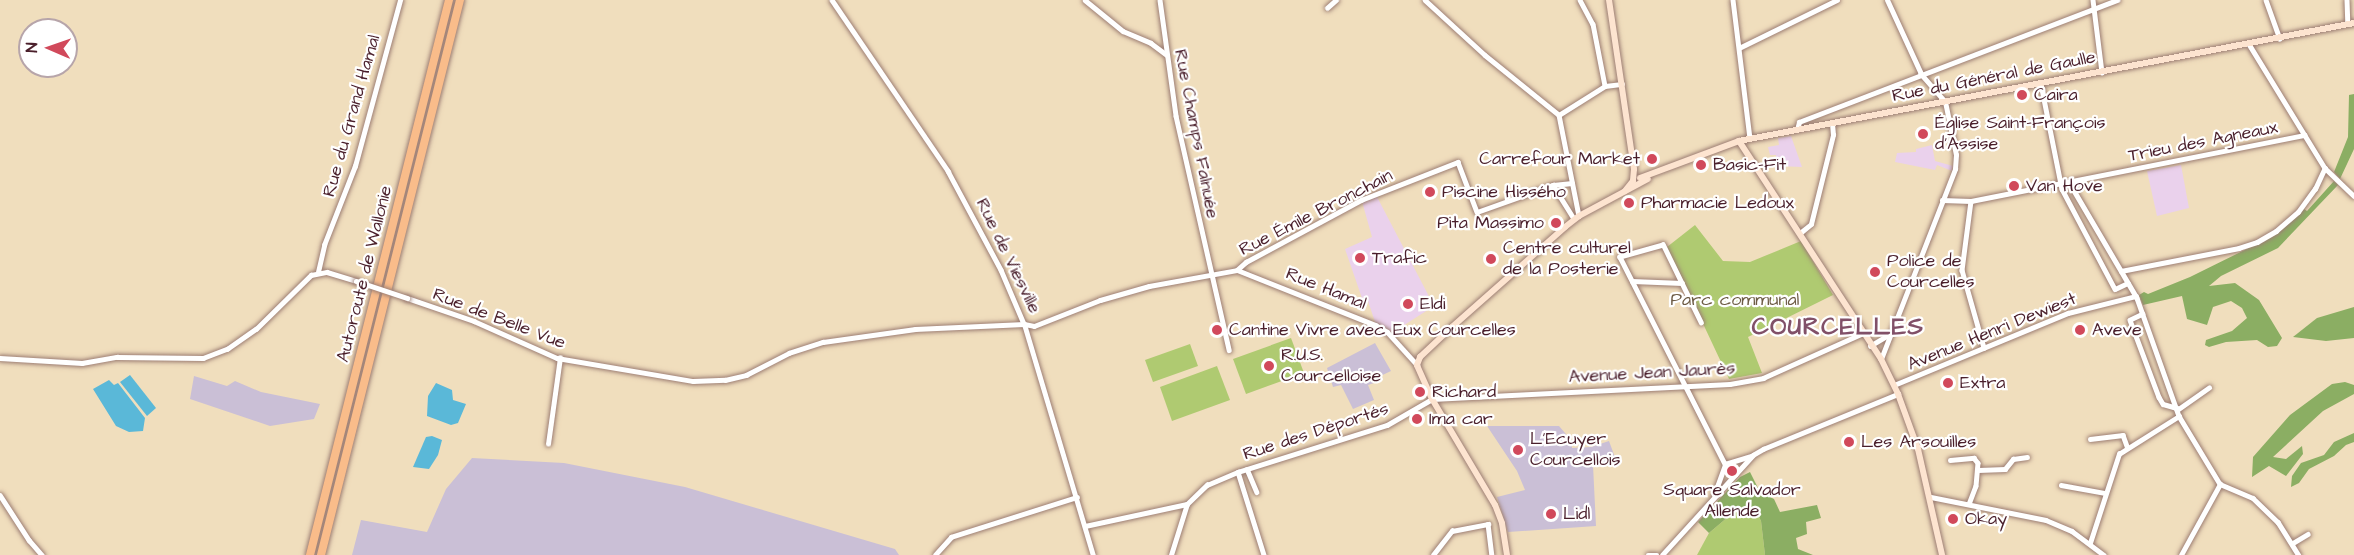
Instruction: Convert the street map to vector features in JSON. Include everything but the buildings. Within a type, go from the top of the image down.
[{"type":"highway","name":"Autoroute de Wallonie","points":[[310,555],[449,0]]},
{"type":"highway","name":"Autoroute de Wallonie","points":[[321,555],[460,0]]},
{"type":"main road","points":[[1609,0],[1634,169],[1638,180]]},
{"type":"main road","name":"Rue du Général de Gaulle","points":[[1577,218],[1625,191],[1638,180],[1723,145],[2351,24]]},
{"type":"main road","points":[[1739,141],[1800,232],[1821,270],[1870,346],[1881,359],[1894,385],[1918,449],[1931,498],[1942,555]]},
{"type":"main road","points":[[1507,555],[1502,523],[1495,505],[1432,399],[1417,364],[1422,355],[1452,327],[1577,218]]},
{"type":"street","name":"Rue du Grand Hamal","points":[[318,272],[324,245],[355,166],[400,0]]},
{"type":"street","name":"Rue de Viesville","points":[[832,0],[948,171],[1001,270],[1024,324],[1094,555]]},
{"type":"street","points":[[1086,0],[1123,31],[1151,43],[1167,55]]},
{"type":"street","name":"Rue Champs Falnuée","points":[[1160,0],[1176,116],[1210,273]]},
{"type":"street","points":[[1327,8],[1336,0]]},
{"type":"street","points":[[1425,0],[1485,55],[1559,115],[1577,218]]},
{"type":"street","points":[[1580,0],[1593,24],[1605,86]]},
{"type":"street","points":[[1733,0],[1750,139]]},
{"type":"street","points":[[1739,48],[1837,0]]},
{"type":"street","points":[[1881,359],[1888,335],[1955,169],[1956,154],[1945,102],[1921,74],[1887,0]]},
{"type":"street","points":[[2093,0],[2102,72]]},
{"type":"street","points":[[1797,130],[1799,122],[2117,0]]},
{"type":"street","points":[[2266,0],[2280,39]]},
{"type":"street","points":[[2347,0],[2351,24]]},
{"type":"street","points":[[2249,44],[2325,168],[2354,196]]},
{"type":"street","points":[[1559,115],[1605,86],[1622,84]]},
{"type":"street","points":[[2041,84],[2061,184],[2115,289],[2128,283]]},
{"type":"street","points":[[1800,232],[1811,225],[1833,135],[1832,124]]},
{"type":"street","name":"Trieu des Agneaux","points":[[1942,200],[1971,201],[2305,135]]},
{"type":"street","name":"Rue Émile Bronchain","points":[[1237,270],[1245,262],[1361,200],[1458,162],[1477,212],[1553,185]]},
{"type":"street","points":[[2121,271],[2239,248],[2257,242],[2276,231],[2298,212],[2315,189],[2325,168]]},
{"type":"street","points":[[2069,182],[2136,296],[2178,411],[2220,484],[2253,498],[2278,522],[2299,555]]},
{"type":"street","points":[[1553,185],[1572,183]]},
{"type":"street","points":[[1553,185],[1577,218]]},
{"type":"street","points":[[1971,201],[1962,270],[1984,348]]},
{"type":"street","points":[[1701,323],[1663,245],[1620,257],[1725,464],[1713,500]]},
{"type":"street","name":"Rue Hamal","points":[[1024,324],[1034,326],[1100,300],[1210,273],[1237,270],[1376,325],[1387,332],[1417,364]]},
{"type":"street","name":"Rue de Belle Vue","points":[[318,272],[356,281],[474,321],[560,358],[676,380],[713,381],[746,375],[789,353],[823,342],[915,328],[1024,324]]},
{"type":"street","points":[[0,358],[61,363],[91,362],[117,357],[176,359],[212,355],[256,328],[303,281],[318,272]]},
{"type":"street","points":[[1210,273],[1229,350]]},
{"type":"street","points":[[1632,281],[1682,283]]},
{"type":"street","name":"Avenue Henri Dewiest","points":[[1894,385],[2075,311],[2136,296]]},
{"type":"street","points":[[2143,314],[2130,320],[2159,397],[2163,404],[2178,411]]},
{"type":"street","name":"Avenue Jean Jaurès","points":[[1432,399],[1730,384],[1763,378],[1863,333]]},
{"type":"street","points":[[1870,346],[1888,335]]},
{"type":"street","points":[[548,444],[560,358]]},
{"type":"street","points":[[2090,543],[2119,453],[2209,388]]},
{"type":"street","points":[[1725,464],[1753,455],[1778,442],[1898,394]]},
{"type":"street","name":"Rue des Déportés","points":[[1187,504],[1207,485],[1247,469],[1387,425],[1432,399]]},
{"type":"street","points":[[2090,439],[2122,435],[2127,446]]},
{"type":"street","points":[[1662,555],[1753,455]]},
{"type":"street","points":[[1978,470],[2005,469],[2013,459],[2027,457]]},
{"type":"street","points":[[1950,460],[1974,458],[1978,470],[1975,475],[1976,486],[1969,504]]},
{"type":"street","points":[[1247,469],[1257,492]]},
{"type":"street","name":"Rue des Déportés","points":[[1238,472],[1264,555]]},
{"type":"street","points":[[2181,555],[2220,484]]},
{"type":"street","points":[[2061,485],[2105,493]]},
{"type":"street","points":[[0,495],[40,553]]},
{"type":"street","points":[[935,555],[951,537],[1077,497]]},
{"type":"street","points":[[1931,498],[2046,520],[2072,531],[2104,555]]},
{"type":"street","points":[[1085,526],[1187,504],[1171,555]]},
{"type":"street","points":[[1433,555],[1452,531],[1488,524],[1492,555]]},
{"type":"street","points":[[2293,543],[2308,534]]},
{"type":"street","points":[[1648,555],[1657,555]]},
{"type":"shaded area","points":[[1791,136],[1802,167],[1776,166],[1776,155],[1770,155],[1768,147],[1779,145],[1778,138]]},
{"type":"shaded area","points":[[1932,145],[1935,161],[1953,166],[1952,171],[1937,165],[1935,170],[1895,162],[1897,153],[1916,152],[1916,149]]},
{"type":"shaded area","points":[[2181,165],[2189,208],[2157,216],[2147,171]]},
{"type":"shaded area","points":[[1375,193],[1434,306],[1387,336],[1375,322],[1368,301],[1364,304],[1345,249],[1372,237],[1361,198]]},
{"type":"shaded area","points":[[1375,343],[1391,371],[1372,380],[1374,383],[1368,385],[1374,400],[1353,409],[1341,385],[1333,387],[1327,368]]},
{"type":"shaded area","points":[[194,376],[227,386],[235,381],[261,392],[320,404],[314,419],[270,426],[190,399]]},
{"type":"shaded area","points":[[1487,426],[1559,426],[1572,441],[1572,448],[1591,447],[1609,441],[1616,460],[1593,465],[1596,526],[1508,532],[1497,497],[1525,490],[1517,471]]},
{"type":"shaded area","points":[[472,458],[564,463],[685,487],[895,549],[899,555],[352,555],[361,520],[427,532],[446,489]]},
{"type":"green space","points":[[2354,94],[2354,149],[2340,179],[2334,172],[2348,137],[2349,95]]},
{"type":"green space","points":[[2334,181],[2338,185],[2278,248],[2221,276],[2209,286],[2235,283],[2259,300],[2282,338],[2277,346],[2268,347],[2257,340],[2226,342],[2209,347],[2205,345],[2206,340],[2232,331],[2247,318],[2242,308],[2231,301],[2213,307],[2207,325],[2187,319],[2182,296],[2143,305],[2139,295],[2144,292],[2148,294],[2190,277],[2277,234],[2304,209],[2307,211]]},
{"type":"green space","name":"Parc communal","points":[[1695,225],[1723,261],[1750,262],[1801,241],[1833,295],[1748,337],[1762,373],[1729,379],[1667,247]]},
{"type":"green space","points":[[2354,307],[2354,338],[2326,341],[2293,337],[2317,318]]},
{"type":"green space","name":"R.U.S. Courcelloise","points":[[1291,338],[1304,373],[1246,394],[1233,359]]},
{"type":"green space","points":[[1190,344],[1198,366],[1153,382],[1145,360]]},
{"type":"green space","name":"R.U.S. Courcelloise","points":[[1217,366],[1230,400],[1172,421],[1160,387]]},
{"type":"green space","points":[[2345,382],[2354,385],[2354,394],[2323,411],[2273,457],[2286,459],[2302,446],[2303,454],[2286,476],[2269,466],[2252,477],[2253,457],[2290,415],[2332,384]]},
{"type":"green space","points":[[2354,433],[2354,442],[2309,469],[2299,483],[2291,487],[2292,476],[2301,463],[2324,455],[2334,442]]},
{"type":"green space","points":[[1750,472],[1760,492],[1774,499],[1780,512],[1817,505],[1821,518],[1806,522],[1807,534],[1796,538],[1798,549],[1813,555],[1765,555],[1761,521],[1755,509],[1748,506],[1735,511],[1709,533],[1698,522],[1740,477]]},
{"type":"green space","points":[[1748,506],[1755,509],[1761,521],[1765,555],[1697,555],[1709,533],[1735,511]]},
{"type":"water","points":[[130,375],[156,408],[147,416],[120,382]]},
{"type":"water","points":[[109,380],[114,385],[118,383],[145,418],[143,431],[129,432],[116,426],[93,389]]},
{"type":"water","points":[[436,383],[452,390],[453,400],[466,404],[458,423],[451,425],[427,416],[428,396]]},
{"type":"water","points":[[432,436],[442,440],[438,455],[429,469],[413,467],[426,437]]},
{"type":"place","name":"Caira","points":[[2022,95]]},
{"type":"place","name":"Église Saint-François d'Assise","points":[[1923,134]]},
{"type":"place","name":"Carrefour Market","points":[[1652,159]]},
{"type":"place","name":"Basic-Fit","points":[[1701,165]]},
{"type":"place","name":"Van Hove","points":[[2014,186]]},
{"type":"place","name":"Piscine Hissého","points":[[1430,192]]},
{"type":"place","name":"Pharmacie Ledoux","points":[[1629,203]]},
{"type":"place","name":"Pita Massimo","points":[[1556,223]]},
{"type":"place","name":"Trafic","points":[[1360,258]]},
{"type":"place","name":"Centre culturel de la Posterie","points":[[1491,259]]},
{"type":"place","name":"Police de Courcelles","points":[[1875,272]]},
{"type":"place","name":"Eldi","points":[[1408,304]]},
{"type":"place","name":"Cantine Vivre avec Eux Courcelles","points":[[1217,330]]},
{"type":"place","name":"Aveve","points":[[2080,330]]},
{"type":"place","name":"R.U.S. Courcelloise","points":[[1269,366]]},
{"type":"place","name":"Extra","points":[[1948,383]]},
{"type":"place","name":"Richard","points":[[1420,392]]},
{"type":"place","name":"Ima car","points":[[1417,419]]},
{"type":"place","name":"Les Arsouilles","points":[[1849,442]]},
{"type":"place","name":"L'Ecuyer Courcellois","points":[[1518,450]]},
{"type":"place","name":"Square Salvador Allende","points":[[1732,471]]},
{"type":"place","name":"Lidl","points":[[1551,514]]},
{"type":"place","name":"Okay","points":[[1953,519]]},
{"type":"district","name":"COURCELLES","points":[[1838,328]]}]
